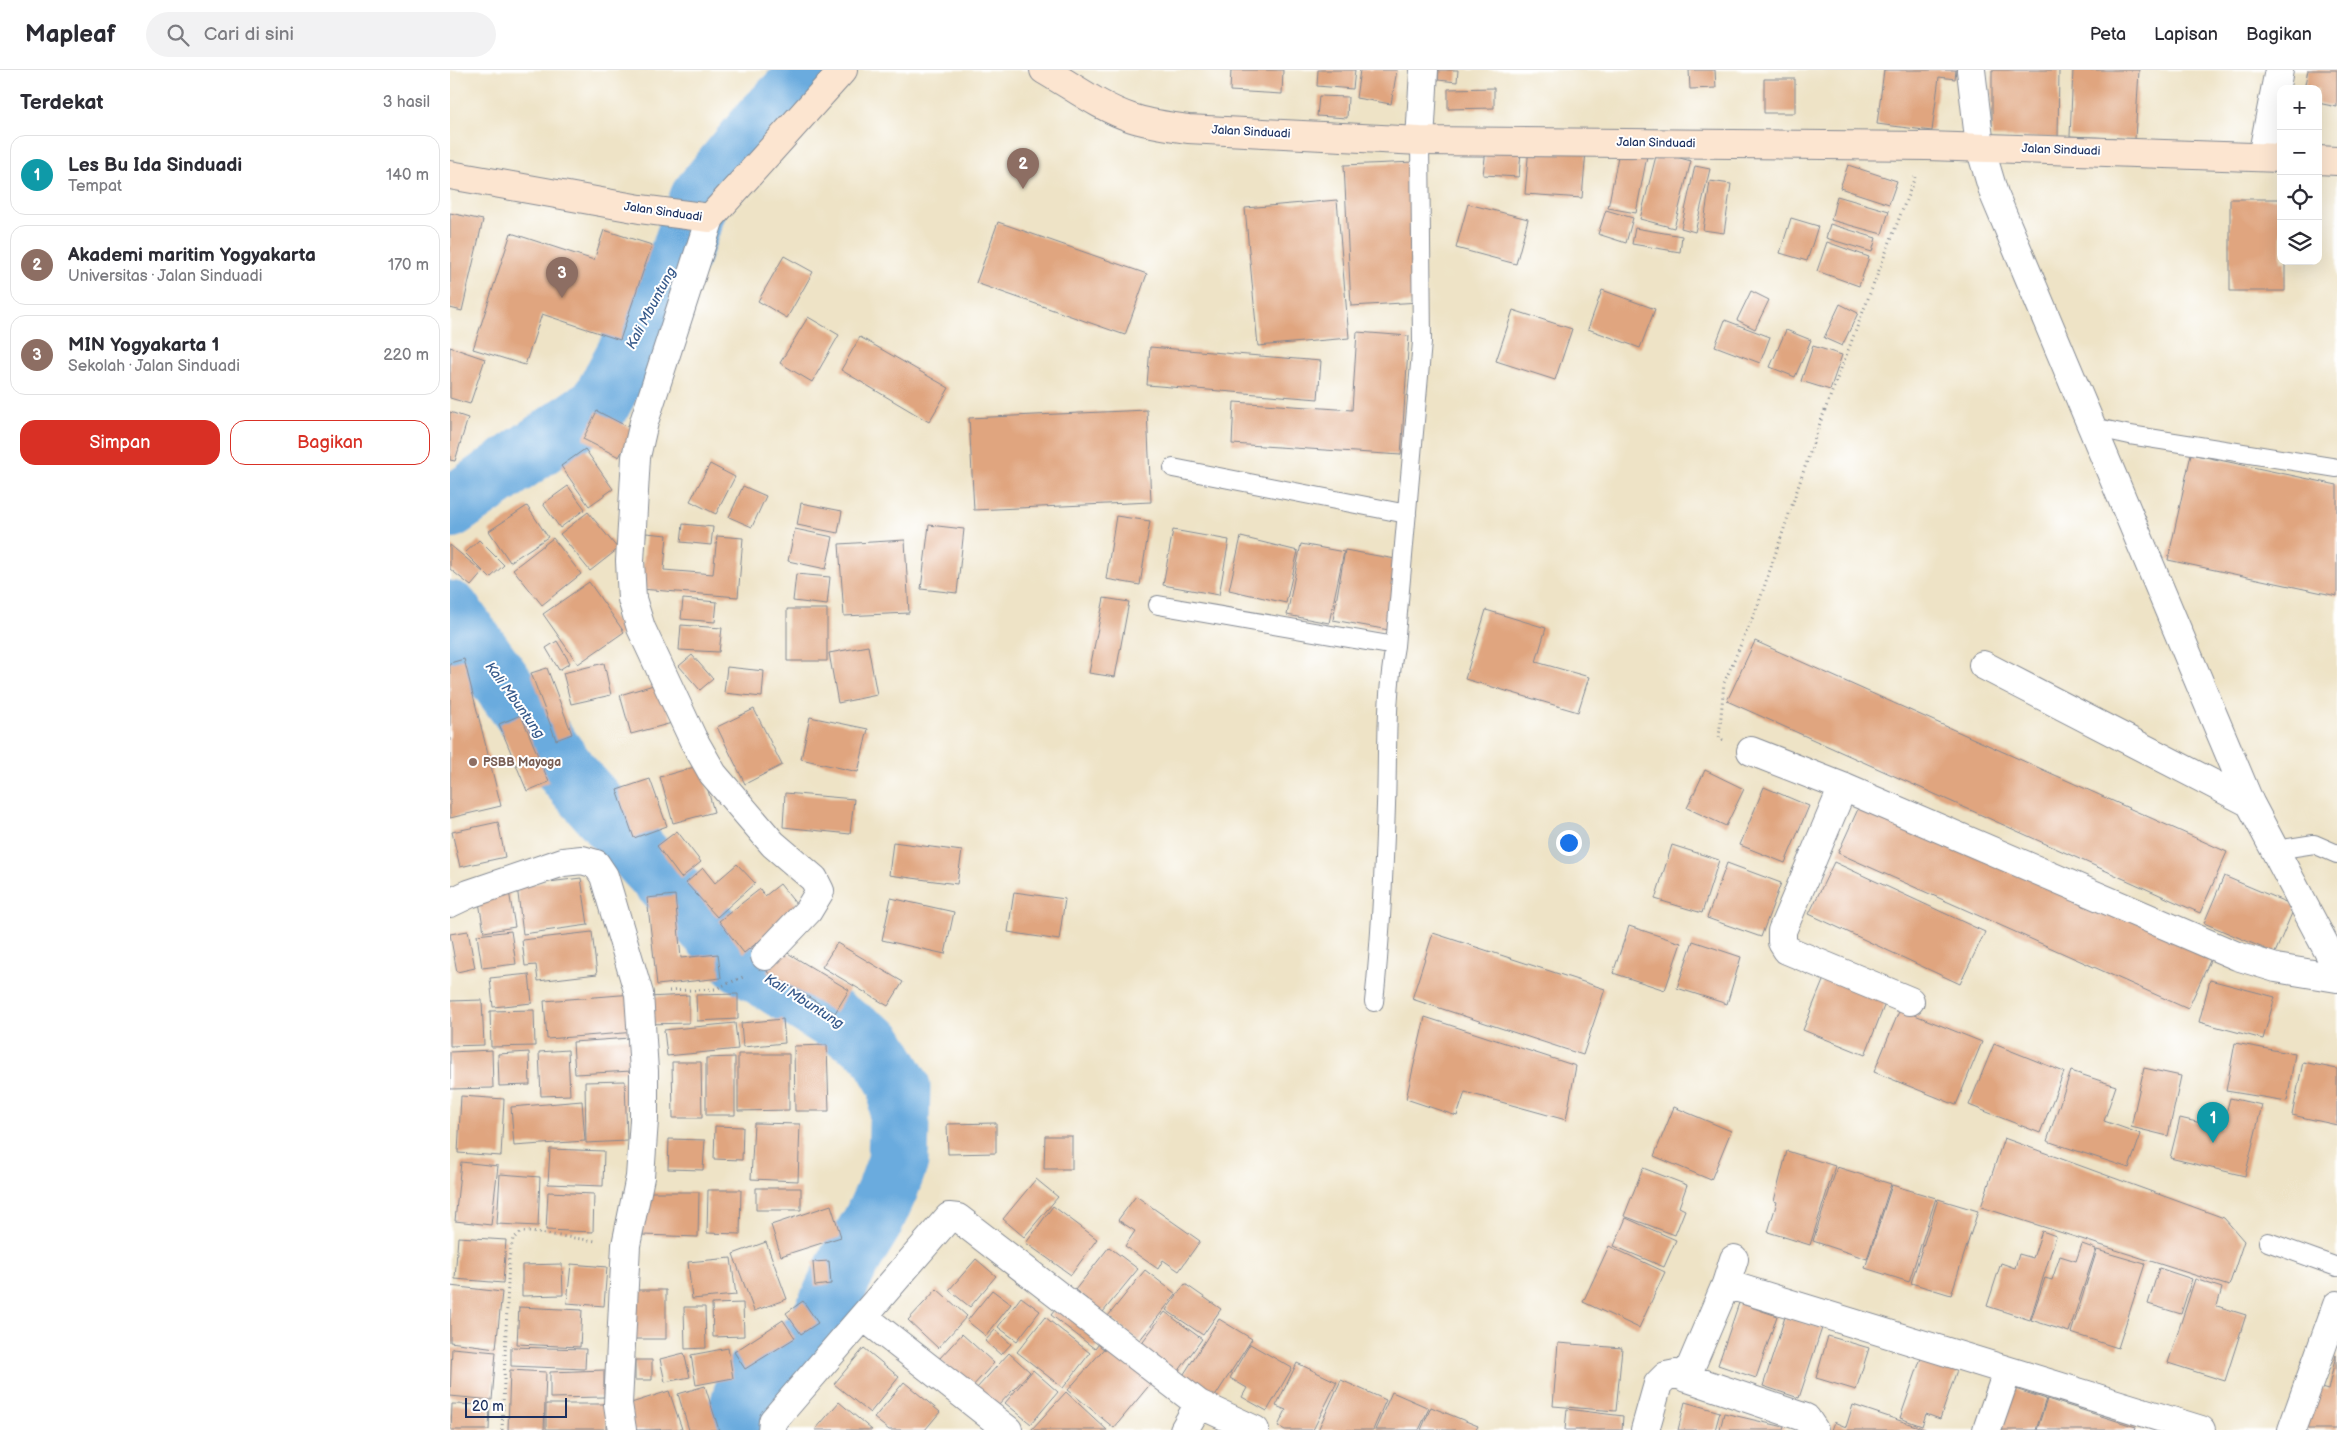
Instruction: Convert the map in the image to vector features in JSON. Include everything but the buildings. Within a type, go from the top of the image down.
[{"type":"street","name":"Jalan Sinduadi","points":[[450,175],[640,209],[704,218],[843,70]]},
{"type":"street","name":"Jalan Sinduadi","points":[[1044,70],[1110,109],[1130,118],[1160,125],[1420,141],[1927,146],[2271,158]]},
{"type":"street","points":[[1420,141],[1424,70]]},
{"type":"street","points":[[1971,70],[1980,148],[1994,194],[2250,803],[2337,968]]},
{"type":"street","points":[[2271,158],[2279,70]]},
{"type":"street","points":[[2322,160],[2337,160]]},
{"type":"street","points":[[704,218],[644,422],[636,458],[630,561],[632,599],[641,628],[693,739],[713,774],[774,844],[814,879],[820,891],[808,911],[756,965]]},
{"type":"street","points":[[1983,665],[2250,803]]},
{"type":"street","points":[[1751,751],[1843,788],[2237,956],[2276,968],[2337,978]]},
{"type":"street","points":[[1843,788],[1782,931],[1782,942],[1787,950],[1910,1001]]},
{"type":"street","points":[[450,903],[469,894],[563,862],[582,860],[596,864],[604,876],[639,994],[644,1071],[644,1120],[640,1177],[626,1245],[618,1404],[622,1430]]},
{"type":"street","points":[[772,1430],[774,1421],[945,1219],[954,1217],[1199,1404],[1255,1430]]},
{"type":"street","points":[[1686,1378],[1726,1284],[1734,1259]]},
{"type":"street","points":[[1726,1284],[2007,1372],[2202,1430]]},
{"type":"street","points":[[2292,1430],[2337,1305]]},
{"type":"street","points":[[864,1317],[1008,1430]]},
{"type":"street","points":[[1987,1430],[2007,1372]]},
{"type":"street","points":[[1645,1430],[1658,1384],[1666,1376],[1676,1374],[1806,1418],[1814,1430]]},
{"type":"street","points":[[1184,1430],[1199,1404]]},
{"type":"lane","points":[[1374,1002],[1378,964],[1386,806],[1388,680],[1395,646],[1422,342],[1420,141]]},
{"type":"lane","points":[[2093,427],[2130,435],[2337,468]]},
{"type":"lane","points":[[1172,468],[1407,514]]},
{"type":"lane","points":[[1158,604],[1395,646]]},
{"type":"lane","points":[[2276,850],[2314,844],[2337,854]]},
{"type":"lane","points":[[2268,1242],[2337,1267]]},
{"type":"path","points":[[1751,751],[1719,738],[1724,683],[1758,604],[1820,423],[1927,146]]},
{"type":"path","points":[[639,994],[715,989],[756,965]]},
{"type":"path","points":[[502,1430],[509,1258],[513,1239],[521,1232],[531,1232],[626,1245]]},
{"type":"waterway","name":"Kali Mbuntung","points":[[450,508],[600,404],[681,252],[700,198],[760,125],[813,70]]},
{"type":"waterway","name":"Kali Mbuntung","points":[[450,611],[569,775],[646,862],[739,961],[876,1046],[900,1087],[898,1161],[872,1223],[849,1261],[813,1338],[754,1376],[743,1396],[738,1414],[741,1430]]},
{"type":"place","name":"Akademi maritim Yogyakarta","points":[[1023,189]]},
{"type":"place","name":"MIN Yogyakarta 1","points":[[562,298]]},
{"type":"place","name":"PSBB Mayoga","points":[[473,762]]},
{"type":"place","name":"Les Bu Ida Sinduadi","points":[[2213,1143]]}]
